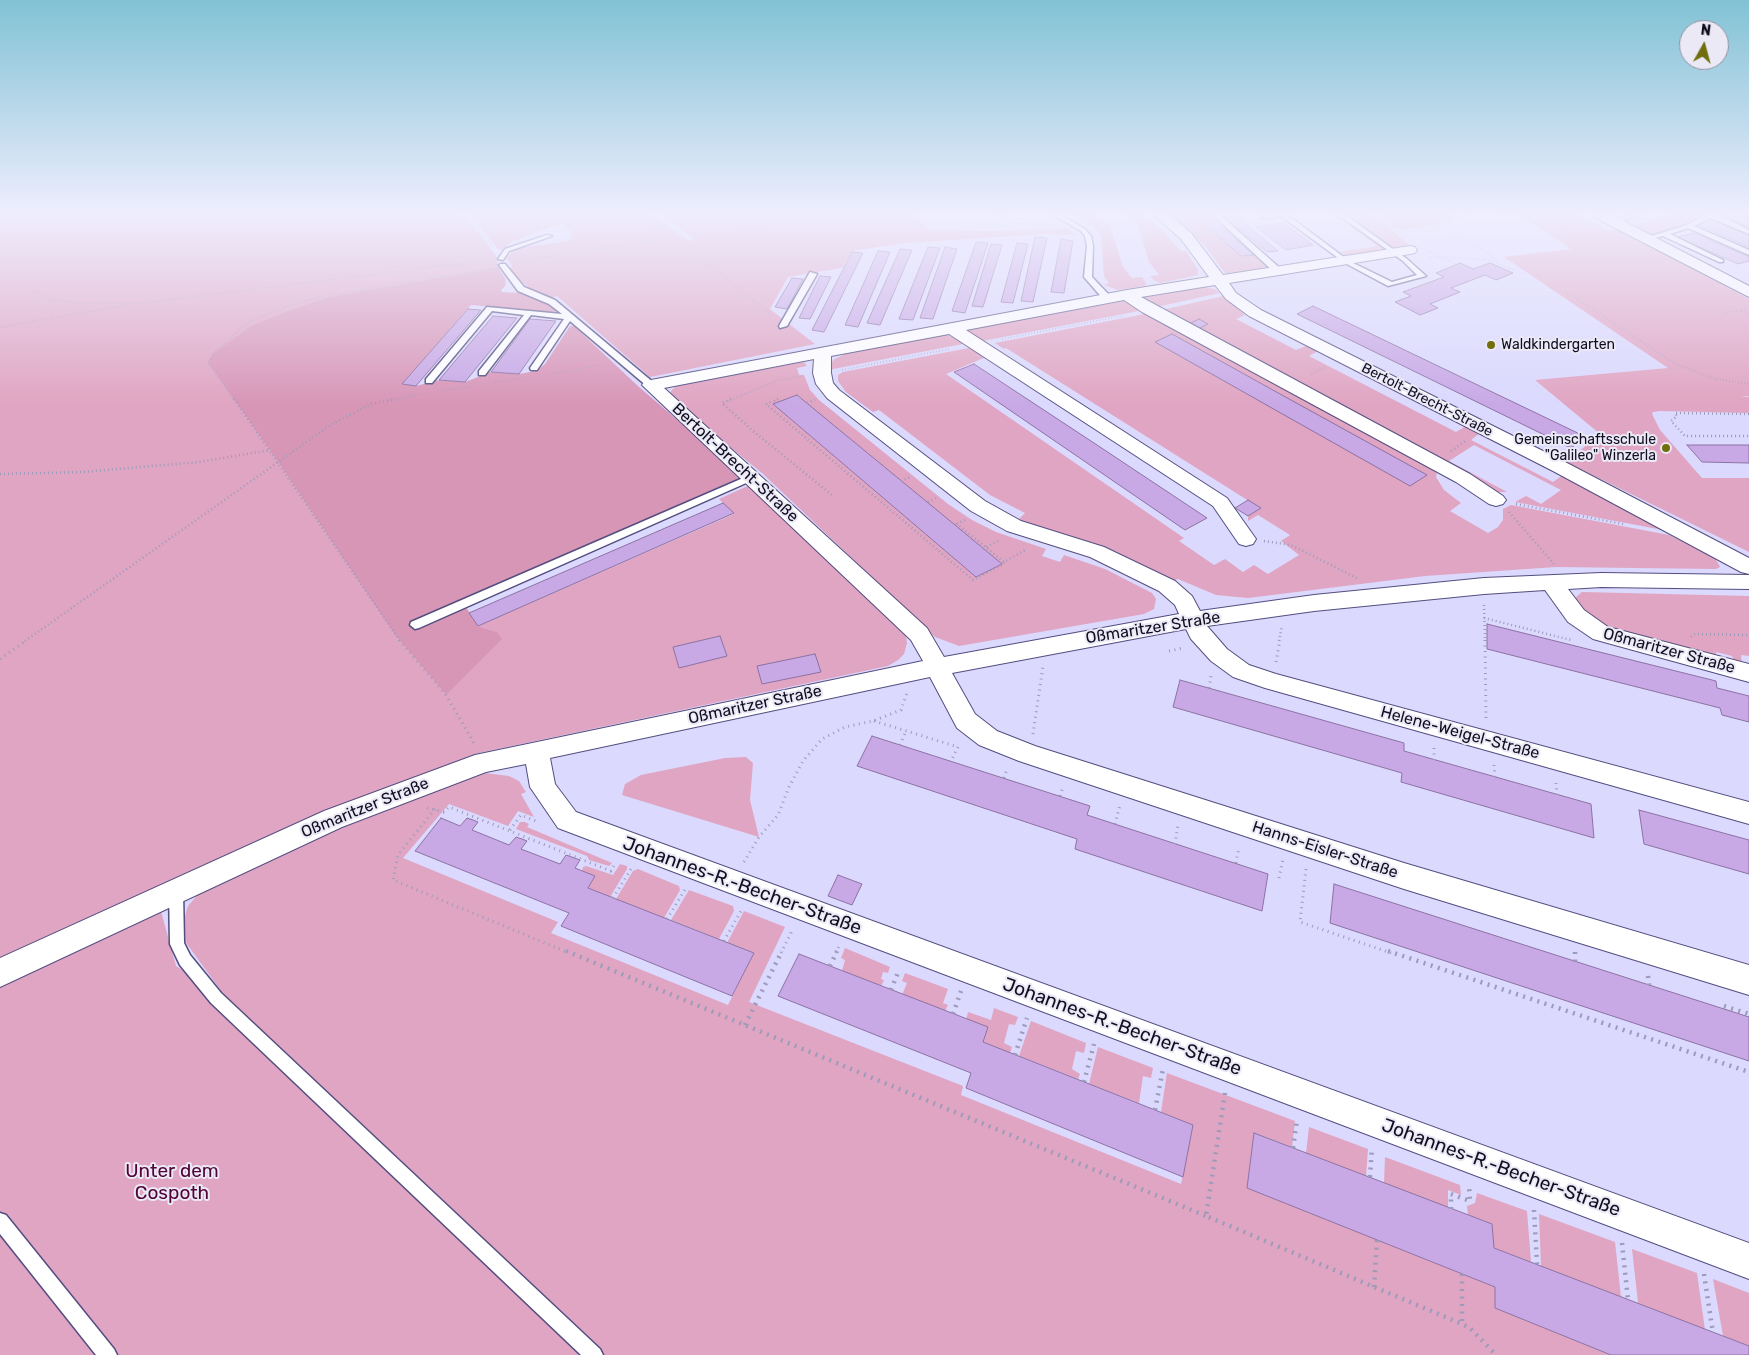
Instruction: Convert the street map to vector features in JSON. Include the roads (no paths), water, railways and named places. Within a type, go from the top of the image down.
[{"type":"street","name":"Bertolt-Brecht-Straße","points":[[651,385],[1108,299],[1239,277]]},
{"type":"street","points":[[1721,277],[1749,292]]},
{"type":"street","name":"Bertolt-Brecht-Straße","points":[[1218,280],[1231,296],[1256,313],[1749,567]]},
{"type":"street","points":[[1127,296],[1434,462],[1496,500]]},
{"type":"street","points":[[953,329],[1220,502],[1246,539]]},
{"type":"street","points":[[823,353],[822,373],[825,384],[833,394],[978,506],[1014,526],[1097,552],[1167,586],[1184,601],[1193,620]]},
{"type":"street","name":"Bertolt-Brecht-Straße","points":[[651,385],[919,634],[937,667]]},
{"type":"street","name":"Oßmaritzer Straße","points":[[0,974],[315,827],[484,762],[937,667],[1193,620],[1398,594],[1550,583],[1601,580],[1749,582]]},
{"type":"street","name":"Oßmaritzer Straße","points":[[1550,583],[1576,616],[1594,630],[1624,640],[1749,672]]},
{"type":"street","name":"Helene-Weigel-Straße","points":[[1193,620],[1199,634],[1219,656],[1241,671],[1273,682],[1749,812]]},
{"type":"street","name":"Hanns-Eisler-Straße","points":[[937,667],[966,721],[988,738],[1028,754],[1404,876],[1749,980]]},
{"type":"street","name":"Johannes-R.-Becher-Straße","points":[[536,751],[543,787],[567,820],[1749,1261]]},
{"type":"lane","points":[[513,277],[521,289],[552,302],[651,385]]},
{"type":"lane","points":[[783,326],[811,277]]},
{"type":"lane","points":[[1088,277],[1108,299]]},
{"type":"lane","points":[[1377,277],[1391,284],[1417,277]]},
{"type":"lane","points":[[429,381],[490,309],[569,317]]},
{"type":"lane","points":[[482,373],[529,313]]},
{"type":"lane","points":[[534,368],[569,317]]},
{"type":"lane","points":[[415,625],[750,478]]},
{"type":"lane","points":[[176,891],[177,944],[185,960],[216,998],[594,1355]]},
{"type":"lane","points":[[0,1221],[108,1355]]},
{"type":"place","name":"Waldkindergarten","points":[[1491,345]]},
{"type":"place","name":"Gemeinschaftsschule \"Galileo\" Winzerla","points":[[1666,448]]},
{"type":"park label","name":"Unter dem Cospoth","points":[[172,1183]]}]
